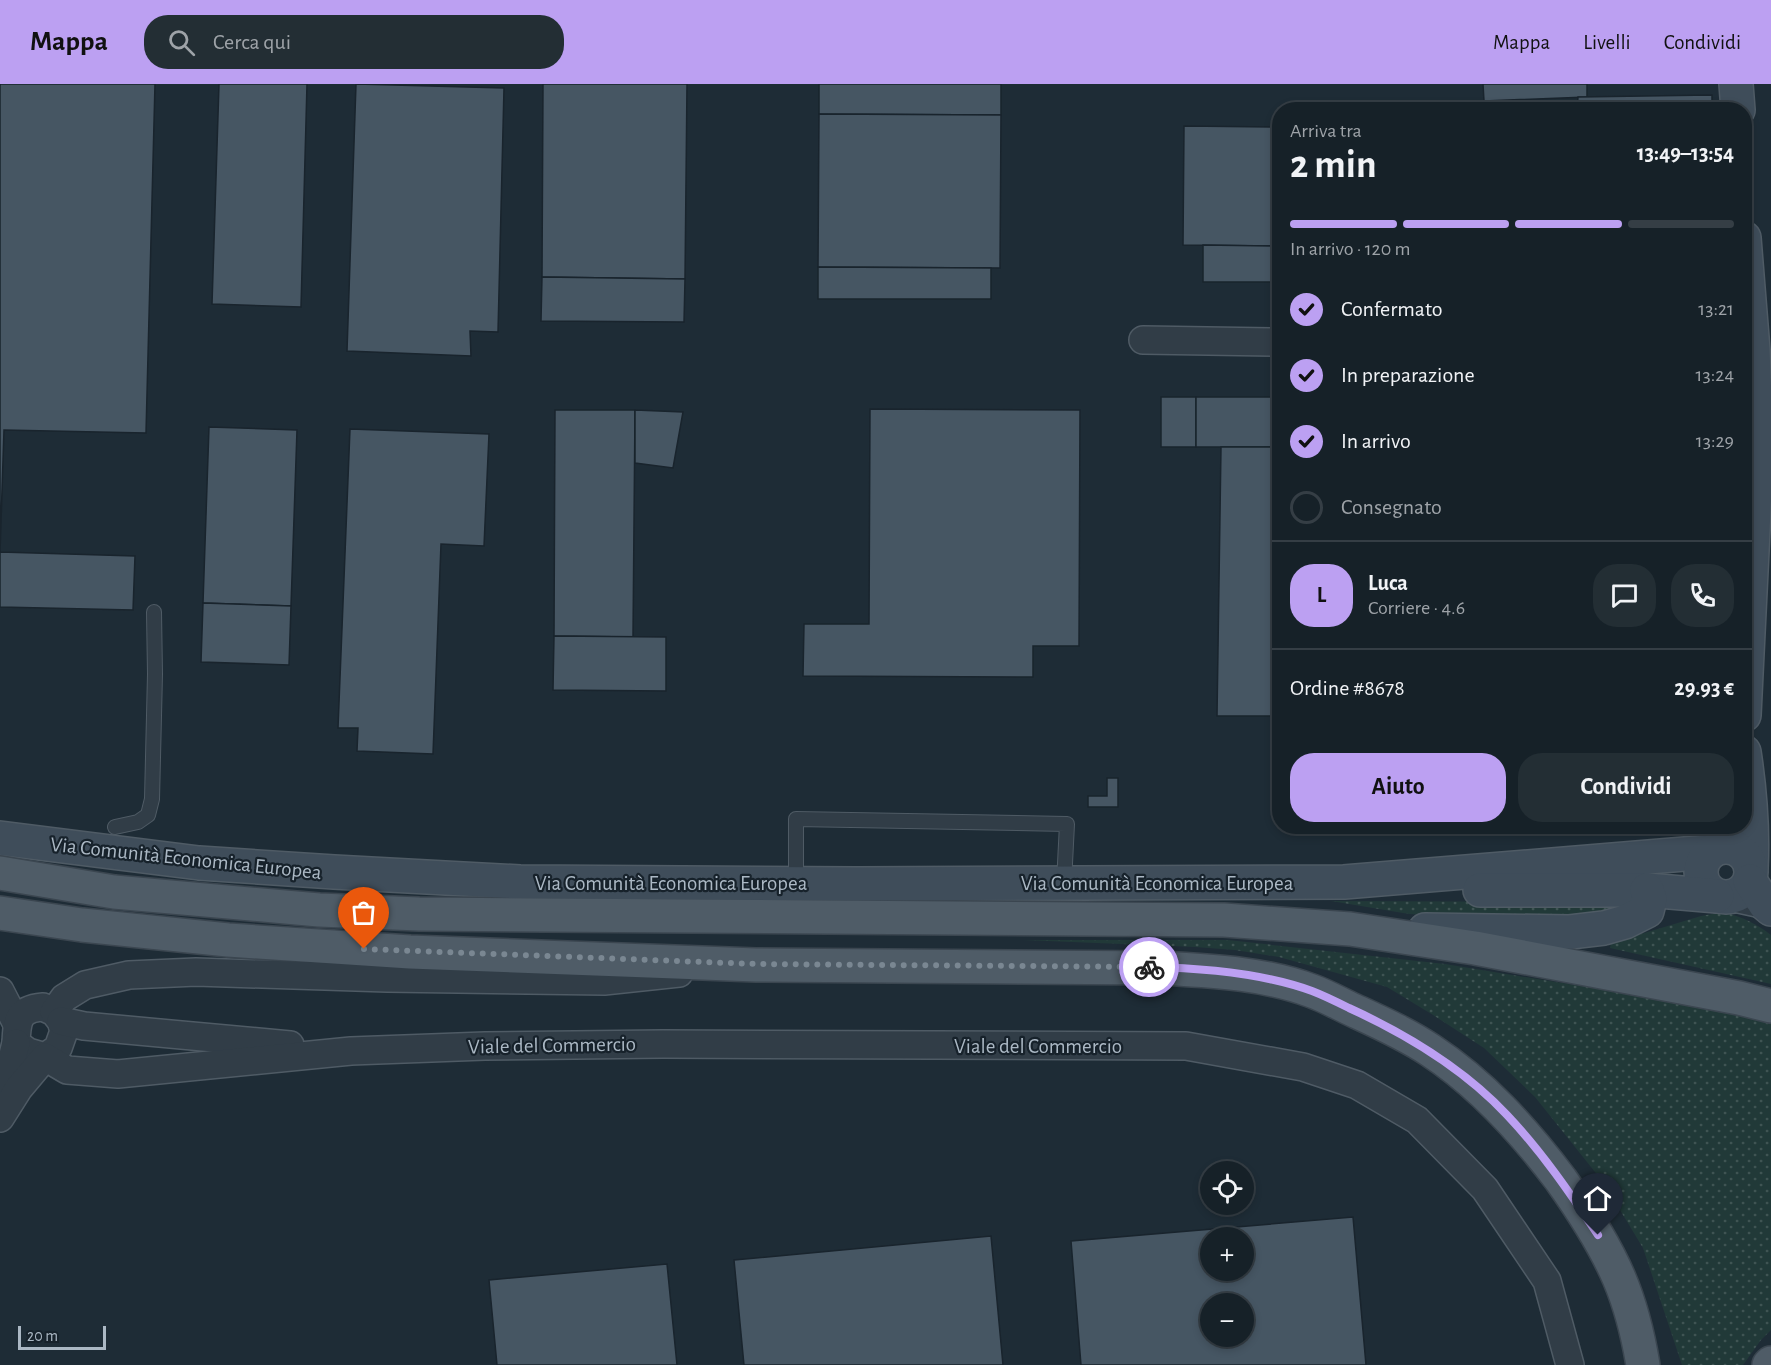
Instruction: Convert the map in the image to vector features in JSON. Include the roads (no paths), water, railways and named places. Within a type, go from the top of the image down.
[{"type":"main road","points":[[0,873],[114,892],[319,910],[419,914],[1224,920],[1350,929],[1475,948],[1771,1006]]},
{"type":"main road","points":[[0,913],[82,926],[228,940],[410,952],[756,964],[1208,970],[1260,977],[1311,991],[1381,1023],[1429,1050],[1468,1078],[1513,1121],[1546,1160],[1598,1235],[1619,1278],[1631,1311],[1643,1365]]},
{"type":"street","points":[[1736,84],[1737,102]]},
{"type":"street","points":[[1752,314],[1756,352],[1757,448],[1752,551]]},
{"type":"street","points":[[1143,340],[1272,342]]},
{"type":"street","points":[[1751,894],[1752,819]]},
{"type":"street","name":"Via Comunità Economica Europea","points":[[0,838],[199,862],[520,882],[796,884],[1065,877],[1344,882]]},
{"type":"street","points":[[1344,882],[1727,846],[1738,849],[1747,857],[1751,894]]},
{"type":"street","points":[[1713,847],[1700,876],[1706,888],[1751,894]]},
{"type":"street","points":[[1350,929],[1570,932],[1604,928],[1625,922],[1713,847]]},
{"type":"street","points":[[1344,882],[1462,890],[1655,898],[1751,894]]},
{"type":"street","points":[[0,1118],[19,1088],[45,1057],[58,1048],[64,1031],[57,1016],[64,998],[85,985],[129,975],[196,972],[604,981],[756,964]]},
{"type":"street","points":[[0,991],[16,1033],[28,1052],[45,1057],[67,1070],[118,1074],[351,1051]]},
{"type":"street","points":[[0,1106],[22,1014],[32,1008],[43,1007],[57,1016],[84,1026],[351,1051]]},
{"type":"street","name":"Viale del Commercio","points":[[351,1051],[485,1046],[663,1044],[1186,1046],[1303,1067],[1357,1085],[1417,1120],[1485,1189],[1547,1281],[1570,1365]]},
{"type":"lane","points":[[115,827],[138,822],[148,814],[152,799],[154,612]]},
{"type":"lane","points":[[796,884],[796,819],[1067,824],[1065,877]]}]
